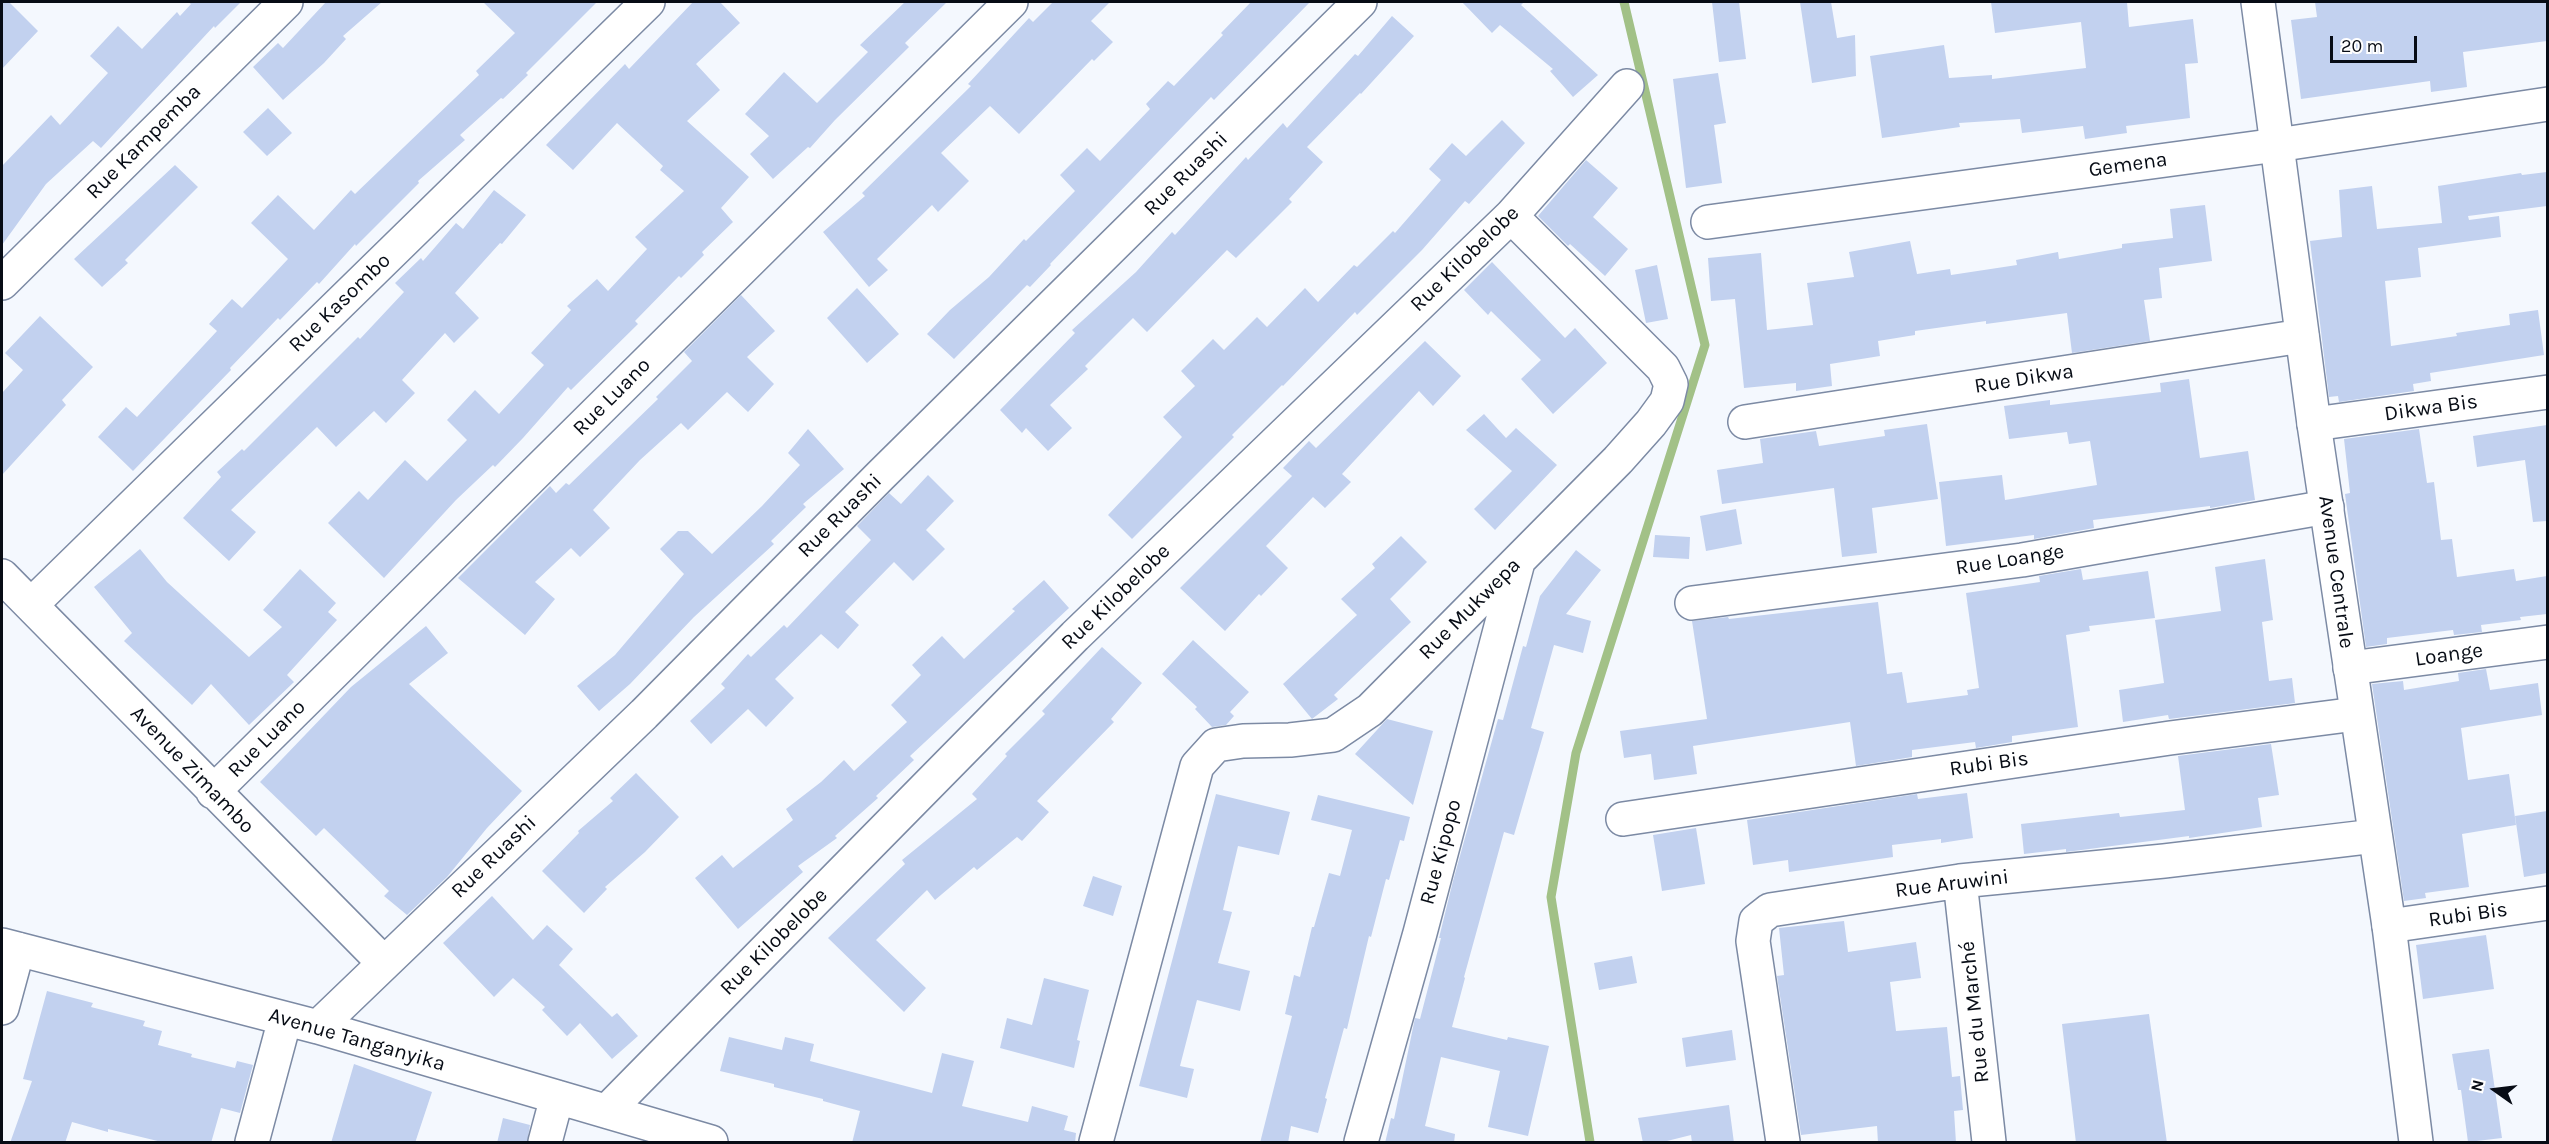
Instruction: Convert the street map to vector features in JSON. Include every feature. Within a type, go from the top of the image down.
[{"type":"street","name":"Rue Kampemba","points":[[2,283],[286,2]]},
{"type":"street","name":"Rue Kasombo","points":[[31,605],[648,2]]},
{"type":"street","name":"Rue Luano","points":[[213,792],[1011,2]]},
{"type":"street","name":"Rue Ruashi","points":[[318,1027],[383,962],[644,714],[888,468],[1360,2]]},
{"type":"street","name":"Avenue Centrale","points":[[2258,2],[2314,424],[2389,926],[2416,1143]]},
{"type":"street","name":"Rue Kilobelobe","points":[[607,1111],[1075,636],[1511,216],[1627,86]]},
{"type":"street","name":"Gemena","points":[[1708,222],[2277,145],[2547,104]]},
{"type":"street","name":"Rue Mukwepa","points":[[1095,1143],[1197,766],[1216,745],[1333,735],[1370,710],[1618,460],[1667,401],[1671,384],[1663,368],[1511,216]]},
{"type":"street","name":"Rue Dikwa","points":[[1745,422],[2302,336]]},
{"type":"street","name":"Dikwa Bis","points":[[2314,424],[2547,392]]},
{"type":"street","name":"Rue Loange","points":[[1692,603],[2022,560],[2327,507]]},
{"type":"street","name":"Rue Kipopo","points":[[1361,1143],[1420,933],[1518,560]]},
{"type":"street","name":"Avenue Zimambo","points":[[2,576],[383,962]]},
{"type":"street","name":"Loange","points":[[2350,668],[2547,642]]},
{"type":"street","name":"Rubi Bis","points":[[1623,819],[2170,738],[2356,714]]},
{"type":"street","name":"Rue Aruwini","points":[[1783,1143],[1753,940],[1756,921],[1770,910],[1960,881],[2164,861],[2374,836]]},
{"type":"street","name":"Rue du Marché","points":[[1960,881],[1989,1143]]},
{"type":"street","name":"Rubi Bis","points":[[2389,926],[2547,903]]},
{"type":"street","name":"Avenue Tanganyika","points":[[10,947],[318,1027],[711,1143]]},
{"type":"street","points":[[2,1008],[10,947]]},
{"type":"street","points":[[252,1143],[285,1019]]},
{"type":"street","points":[[545,1143],[557,1097]]},
{"type":"building","points":[[2,2],[9,2],[38,31],[2,69]]},
{"type":"building","points":[[188,2],[241,2],[215,28],[214,26],[101,148],[93,141],[46,184],[2,245],[2,166],[51,115],[60,125],[108,73],[90,56],[118,26],[142,49],[177,12],[180,16],[191,4]]},
{"type":"building","points":[[326,2],[382,2],[343,36],[346,39],[324,63],[283,100],[253,67],[278,43],[283,48]]},
{"type":"building","points":[[483,2],[597,2],[526,73],[528,75],[460,135],[465,140],[418,181],[419,183],[356,246],[355,244],[319,284],[317,282],[280,320],[278,318],[133,471],[98,437],[126,407],[137,417],[217,331],[209,324],[232,299],[242,308],[288,259],[251,223],[278,195],[314,230],[351,190],[355,194],[479,75],[476,71],[515,33]]},
{"type":"building","points":[[693,2],[720,2],[740,23],[696,64],[720,90],[687,121],[749,177],[721,208],[733,222],[702,252],[704,255],[681,278],[679,276],[635,321],[638,324],[571,390],[568,387],[523,438],[495,467],[493,465],[456,500],[384,578],[328,523],[359,491],[368,500],[405,460],[427,481],[467,440],[447,420],[475,390],[499,414],[544,365],[531,353],[571,310],[567,306],[597,279],[608,291],[647,249],[635,237],[684,191],[660,170],[663,166],[617,123],[573,170],[546,145],[625,64],[629,69]]},
{"type":"building","points":[[905,2],[947,2],[905,43],[909,47],[810,148],[808,147],[773,179],[750,154],[769,136],[745,114],[784,72],[817,103],[868,52],[860,45]]},
{"type":"building","points":[[1053,2],[1110,2],[1091,21],[1113,42],[1094,61],[1092,59],[1019,134],[990,106],[941,153],[969,181],[938,212],[932,205],[877,259],[888,270],[869,287],[823,232],[865,196],[862,193],[971,86],[968,84],[1029,18],[1033,22]]},
{"type":"building","points":[[1251,2],[1310,2],[1214,100],[1211,97],[1030,287],[1027,285],[954,359],[927,334],[950,310],[989,277],[1024,239],[1026,241],[1075,191],[1060,175],[1087,148],[1100,161],[1150,109],[1146,104],[1168,81],[1174,86]]},
{"type":"building","points":[[1462,2],[1524,2],[1521,5],[1598,75],[1573,97],[1550,71],[1553,69],[1500,25],[1492,33]]},
{"type":"building","points":[[1712,2],[1739,2],[1746,59],[1719,62]]},
{"type":"building","points":[[1800,2],[1831,2],[1837,38],[1855,35],[1856,76],[1812,83]]},
{"type":"building","points":[[1991,2],[2127,2],[2129,27],[2193,19],[2198,63],[2185,64],[2190,118],[2126,126],[2127,133],[2085,139],[2083,126],[2022,133],[2020,119],[1959,123],[1960,127],[1882,138],[1870,56],[1944,45],[1949,78],[1992,75],[1992,79],[2086,68],[2081,22],[1995,33]]},
{"type":"building","points":[[2315,2],[2547,2],[2547,41],[2463,52],[2467,87],[2431,92],[2430,81],[2301,99],[2291,20],[2317,17]]},
{"type":"building","points":[[1392,16],[1414,36],[1361,94],[1307,147],[1323,162],[1289,199],[1292,202],[1236,258],[1227,250],[1147,332],[1133,318],[1085,366],[1088,369],[1050,405],[1072,428],[1048,451],[1026,428],[1022,433],[1000,410],[1075,333],[1072,330],[1136,272],[1172,232],[1175,235],[1246,157],[1248,160],[1283,123],[1287,128],[1355,54],[1358,56]]},
{"type":"building","points":[[1718,73],[1726,123],[1714,125],[1722,183],[1686,188],[1673,79]]},
{"type":"building","points":[[268,108],[292,133],[267,156],[243,132]]},
{"type":"building","points":[[1502,120],[1525,143],[1469,204],[1465,201],[1422,250],[1357,315],[1355,312],[1132,539],[1108,515],[1182,437],[1163,417],[1195,386],[1181,371],[1213,339],[1224,350],[1257,317],[1267,327],[1305,288],[1318,302],[1354,265],[1357,267],[1393,231],[1395,233],[1441,180],[1429,169],[1452,143],[1466,156]]},
{"type":"building","points":[[1586,160],[1618,188],[1593,217],[1628,249],[1605,276],[1570,244],[1568,246],[1538,216]]},
{"type":"building","points":[[175,165],[198,187],[125,260],[128,263],[102,287],[74,259]]},
{"type":"building","points":[[2547,172],[2547,206],[2468,216],[2469,220],[2499,216],[2501,237],[2418,248],[2421,277],[2385,281],[2391,346],[2510,325],[2509,314],[2538,310],[2544,355],[2430,373],[2431,381],[2413,384],[2414,391],[2339,402],[2338,396],[2329,397],[2310,241],[2342,237],[2339,190],[2372,186],[2377,229],[2442,223],[2438,186],[2521,173],[2522,175]]},
{"type":"building","points":[[494,190],[526,215],[455,293],[479,318],[454,343],[445,333],[402,380],[415,393],[386,423],[374,411],[336,447],[317,427],[231,510],[256,532],[229,561],[183,518],[221,477],[217,472],[242,449],[244,451],[358,337],[360,339],[404,292],[395,283],[421,258],[423,261],[456,223],[463,229]]},
{"type":"building","points":[[2205,205],[2212,261],[2159,268],[2162,298],[2144,300],[2150,341],[2072,353],[2067,313],[1986,324],[1986,321],[1915,331],[1915,335],[1878,341],[1880,356],[1830,364],[1832,386],[1796,391],[1796,383],[1744,388],[1735,299],[1711,301],[1708,258],[1761,253],[1767,330],[1813,325],[1807,283],[1854,277],[1849,252],[1910,241],[1917,274],[1950,269],[1951,275],[2017,265],[2016,260],[2058,252],[2059,259],[2122,248],[2122,244],[2173,238],[2170,209]]},
{"type":"building","points":[[1492,262],[1565,338],[1575,328],[1607,363],[1553,414],[1521,379],[1541,360],[1491,311],[1488,315],[1464,290]]},
{"type":"building","points":[[1657,265],[1668,319],[1646,323],[1635,270]]},
{"type":"building","points":[[857,288],[899,334],[867,363],[827,318]]},
{"type":"building","points":[[741,295],[775,331],[747,357],[774,384],[748,412],[727,392],[688,430],[681,423],[640,460],[593,510],[610,528],[580,557],[571,548],[535,582],[555,599],[525,635],[458,578],[550,486],[556,493],[566,483],[569,485],[658,399],[656,397],[692,361],[684,352]]},
{"type":"building","points":[[40,316],[93,367],[62,400],[66,405],[2,475],[2,393],[23,370],[5,353]]},
{"type":"building","points":[[1425,341],[1461,376],[1433,406],[1419,391],[1342,474],[1351,482],[1325,508],[1313,497],[1266,546],[1288,568],[1261,596],[1259,594],[1225,631],[1180,588],[1292,476],[1283,468],[1309,441],[1316,448]]},
{"type":"building","points":[[2189,379],[2200,458],[2248,451],[2255,500],[2210,508],[2210,506],[2093,520],[2094,528],[2034,539],[2034,535],[1946,546],[1939,482],[2002,475],[2005,500],[2097,485],[2090,441],[2069,444],[2067,432],[2009,439],[2004,406],[2050,400],[2050,405],[2161,392],[2160,383]]},
{"type":"building","points":[[1484,414],[1506,438],[1516,428],[1557,465],[1495,530],[1474,509],[1512,471],[1466,430]]},
{"type":"building","points":[[1927,424],[1938,499],[1872,508],[1877,553],[1842,557],[1834,488],[1722,504],[1717,470],[1763,463],[1760,439],[1816,431],[1819,446],[1885,436],[1884,430]]},
{"type":"building","points":[[2547,425],[2547,521],[2533,522],[2525,460],[2477,467],[2473,436]]},
{"type":"building","points":[[808,429],[844,469],[803,504],[806,507],[771,541],[774,544],[694,617],[630,684],[599,711],[577,686],[615,655],[684,574],[660,549],[678,531],[688,531],[712,554],[762,506],[800,465],[788,453]]},
{"type":"building","points":[[2419,429],[2427,483],[2434,482],[2441,540],[2452,539],[2457,577],[2514,569],[2516,581],[2547,576],[2547,614],[2481,625],[2482,632],[2454,635],[2453,630],[2387,638],[2387,644],[2366,647],[2345,494],[2350,493],[2344,439]]},
{"type":"building","points":[[928,475],[954,501],[926,530],[945,549],[913,581],[894,562],[845,612],[859,625],[838,649],[821,634],[775,679],[794,698],[766,727],[748,709],[711,744],[690,721],[725,688],[721,684],[748,654],[751,657],[784,625],[787,628],[871,540],[857,526],[889,493],[901,504]]},
{"type":"building","points":[[1736,509],[1742,544],[1706,551],[1700,516]]},
{"type":"building","points":[[1655,535],[1690,537],[1689,559],[1653,557]]},
{"type":"building","points":[[1401,536],[1427,562],[1390,599],[1411,622],[1334,695],[1338,699],[1312,719],[1283,684],[1357,615],[1341,599],[1375,568],[1372,564]]},
{"type":"building","points":[[140,549],[167,582],[249,657],[282,627],[263,610],[300,569],[336,603],[328,612],[337,620],[287,675],[294,682],[249,725],[211,684],[192,705],[124,641],[132,633],[94,587]]},
{"type":"building","points":[[1576,550],[1601,570],[1566,614],[1591,621],[1583,653],[1554,645],[1531,728],[1544,732],[1514,835],[1504,832],[1452,1027],[1507,1040],[1508,1037],[1549,1046],[1528,1136],[1488,1127],[1500,1071],[1441,1057],[1425,1126],[1455,1134],[1454,1143],[1385,1143],[1391,1118],[1394,1119],[1415,1018],[1420,1019],[1453,881],[1498,719],[1503,720],[1523,646],[1526,647],[1540,596]]},
{"type":"building","points":[[2265,559],[2273,620],[2262,622],[2269,681],[2292,678],[2295,703],[2169,719],[2168,715],[2123,722],[2119,690],[2164,683],[2155,620],[2221,611],[2215,567]]},
{"type":"building","points":[[2081,569],[2083,580],[2148,571],[2155,618],[2089,626],[2090,631],[2066,635],[2078,727],[2012,736],[2012,742],[1976,748],[1975,742],[1912,750],[1912,757],[1856,766],[1850,722],[1693,746],[1697,774],[1654,780],[1651,754],[1624,758],[1620,731],[1707,719],[1692,621],[1878,602],[1887,674],[1902,672],[1907,703],[1968,695],[1967,690],[1979,688],[1966,593],[2040,582],[2039,576]]},
{"type":"building","points":[[1044,580],[1069,608],[910,756],[914,760],[876,796],[878,798],[835,836],[837,838],[798,866],[803,872],[738,929],[695,878],[722,855],[733,868],[793,820],[786,809],[821,782],[844,760],[854,771],[907,722],[891,705],[921,675],[912,665],[942,636],[964,659],[1015,611],[1012,609]]},
{"type":"building","points":[[426,626],[448,653],[409,684],[522,791],[487,828],[447,877],[407,915],[384,896],[389,891],[324,828],[316,836],[260,782],[351,687]]},
{"type":"building","points":[[1193,640],[1249,692],[1230,712],[1234,716],[1226,725],[1212,727],[1195,709],[1197,707],[1162,674]]},
{"type":"building","points":[[1102,647],[1142,683],[1111,719],[1114,722],[1037,801],[1049,812],[1022,841],[1017,837],[977,870],[974,867],[935,900],[927,890],[876,940],[926,988],[904,1012],[828,938],[905,864],[902,860],[977,799],[972,794],[1007,756],[1005,754],[1045,714],[1042,711]]},
{"type":"building","points":[[2486,669],[2490,690],[2538,683],[2542,715],[2461,728],[2468,780],[2509,774],[2516,825],[2462,834],[2469,887],[2425,893],[2426,898],[2404,901],[2372,684],[2403,681],[2404,690],[2459,681],[2458,673]]},
{"type":"building","points":[[1387,719],[1433,731],[1413,805],[1355,754]]},
{"type":"building","points":[[2271,744],[2279,795],[2258,798],[2262,827],[2066,852],[2066,849],[2024,854],[2021,824],[2119,813],[2120,817],[2185,810],[2178,756]]},
{"type":"building","points":[[636,773],[679,817],[645,852],[605,887],[607,889],[584,913],[542,871],[579,833],[578,831],[613,801],[610,798]]},
{"type":"building","points":[[1967,793],[1973,838],[1941,843],[1941,839],[1892,845],[1893,857],[1789,872],[1788,860],[1753,865],[1747,820],[1917,794],[1918,799]]},
{"type":"building","points":[[1216,794],[1290,812],[1279,855],[1238,846],[1223,910],[1232,912],[1218,963],[1250,971],[1240,1011],[1197,1000],[1180,1066],[1194,1069],[1187,1098],[1139,1086]]},
{"type":"building","points":[[1318,795],[1410,817],[1404,841],[1400,840],[1389,880],[1386,879],[1371,937],[1369,936],[1347,1029],[1344,1028],[1318,1133],[1291,1126],[1288,1143],[1260,1143],[1292,1016],[1285,1014],[1294,975],[1300,977],[1312,927],[1314,927],[1329,873],[1340,876],[1352,830],[1311,820]]},
{"type":"building","points":[[2547,811],[2547,873],[2524,877],[2515,816]]},
{"type":"building","points":[[1696,828],[1705,884],[1662,891],[1653,835]]},
{"type":"building","points":[[1093,876],[1122,886],[1113,916],[1083,906]]},
{"type":"building","points":[[492,896],[533,940],[547,925],[573,949],[559,965],[612,1017],[617,1013],[638,1036],[612,1059],[580,1023],[567,1036],[542,1010],[545,1007],[513,978],[494,997],[443,943]]},
{"type":"building","points":[[1844,921],[1848,952],[1916,942],[1921,978],[1890,982],[1896,1031],[1947,1027],[1952,1077],[1960,1076],[1963,1110],[1954,1111],[1956,1143],[1878,1143],[1877,1126],[1801,1135],[1777,976],[1784,975],[1779,928]]},
{"type":"building","points":[[2486,935],[2494,989],[2423,999],[2416,945]]},
{"type":"building","points":[[1632,956],[1637,983],[1599,990],[1594,963]]},
{"type":"building","points":[[1044,978],[1089,990],[1077,1040],[1080,1041],[1074,1068],[1000,1048],[1007,1018],[1032,1025]]},
{"type":"building","points":[[47,991],[93,1003],[91,1007],[145,1021],[143,1026],[162,1031],[158,1045],[192,1054],[191,1057],[235,1068],[237,1061],[253,1065],[240,1113],[221,1108],[211,1143],[166,1143],[108,1129],[108,1132],[72,1122],[65,1143],[10,1143],[32,1081],[23,1079]]},
{"type":"building","points":[[2149,1014],[2167,1143],[2076,1143],[2062,1024]]},
{"type":"building","points":[[1732,1030],[1736,1060],[1686,1067],[1682,1038]]},
{"type":"building","points":[[729,1037],[782,1050],[785,1037],[814,1044],[810,1061],[932,1093],[942,1053],[974,1061],[962,1106],[1028,1122],[1032,1106],[1068,1116],[1064,1130],[1076,1133],[1075,1143],[852,1143],[860,1111],[774,1087],[774,1084],[720,1071]]},
{"type":"building","points":[[2489,1049],[2502,1138],[2468,1142],[2461,1090],[2458,1090],[2452,1054]]},
{"type":"building","points":[[354,1064],[432,1092],[415,1143],[331,1143]]},
{"type":"building","points":[[1729,1105],[1734,1143],[1692,1143],[1691,1135],[1659,1143],[1643,1143],[1638,1118]]},
{"type":"building","points":[[503,1118],[530,1125],[527,1143],[497,1143]]},
{"type":"waterway","points":[[1590,1142],[1551,897],[1576,753],[1705,345],[1624,2]]}]
